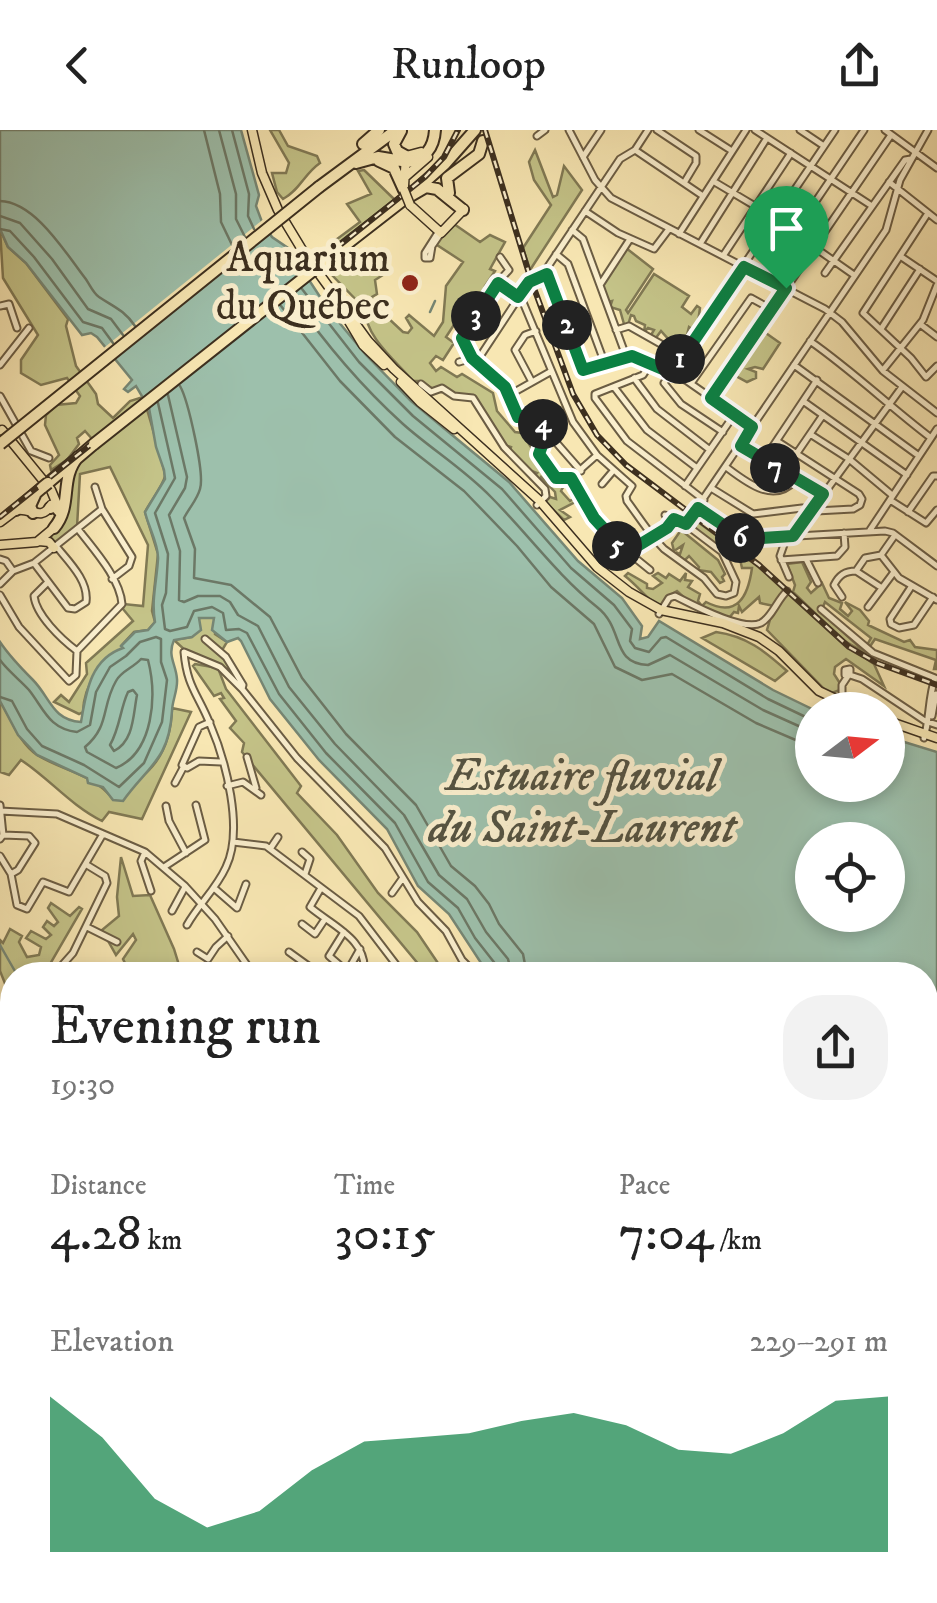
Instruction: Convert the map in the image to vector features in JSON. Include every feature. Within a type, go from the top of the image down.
[{"type":"highway","points":[[1,435],[355,159],[379,130]]},
{"type":"highway","points":[[334,175],[388,130]]},
{"type":"highway","points":[[399,130],[394,144],[405,160]]},
{"type":"highway","points":[[318,186],[399,130]]},
{"type":"highway","points":[[355,159],[416,160],[428,152],[434,130]]},
{"type":"highway","points":[[16,510],[339,250],[404,191],[445,164],[475,130]]},
{"type":"highway","points":[[449,193],[448,178],[479,154],[484,141]]},
{"type":"highway","points":[[355,159],[390,165],[404,191]]},
{"type":"highway","points":[[448,171],[442,184],[462,206]]},
{"type":"highway","points":[[404,191],[432,187],[462,206]]},
{"type":"highway","points":[[52,530],[65,509],[68,471],[78,457]]},
{"type":"highway","points":[[32,513],[30,506],[42,488]]},
{"type":"main road","points":[[250,130],[260,179],[282,224],[363,345],[420,402],[539,503],[595,571],[635,601],[751,638],[777,655],[815,692]]},
{"type":"main road","points":[[404,191],[406,176],[433,152],[434,130]]},
{"type":"main road","points":[[405,160],[404,191],[440,232],[462,206]]},
{"type":"main road","points":[[1,435],[51,490],[55,547]]},
{"type":"main road","points":[[0,522],[16,510],[42,514],[55,510]]},
{"type":"main road","points":[[39,541],[52,530]]},
{"type":"main road","points":[[0,543],[14,546],[39,541],[55,547]]},
{"type":"main road","points":[[660,612],[752,634],[778,651],[821,692]]},
{"type":"main road","points":[[905,729],[937,740]]},
{"type":"street","points":[[537,136],[544,130]]},
{"type":"street","points":[[583,157],[602,130],[610,131]]},
{"type":"street","points":[[459,362],[474,360],[529,282],[547,274],[556,254],[620,159],[636,150],[648,130]]},
{"type":"street","points":[[657,130],[696,156],[684,183]]},
{"type":"street","points":[[700,130],[732,152]]},
{"type":"street","points":[[712,139],[718,130]]},
{"type":"street","points":[[679,234],[746,130]]},
{"type":"street","points":[[754,130],[872,206]]},
{"type":"street","points":[[800,130],[824,146]]},
{"type":"street","points":[[722,432],[681,404],[664,383],[835,130]]},
{"type":"street","points":[[757,248],[778,257],[864,130]]},
{"type":"street","points":[[686,524],[889,224],[898,189],[928,130]]},
{"type":"street","points":[[568,132],[600,188],[618,203],[830,312],[882,371],[936,411]]},
{"type":"street","points":[[711,398],[888,132],[913,156],[937,168]]},
{"type":"street","points":[[700,244],[768,138]]},
{"type":"street","points":[[636,150],[703,196]]},
{"type":"street","points":[[723,256],[791,153]]},
{"type":"street","points":[[825,274],[905,160],[913,156]]},
{"type":"street","points":[[713,181],[776,219]]},
{"type":"street","points":[[889,182],[937,220]]},
{"type":"street","points":[[584,211],[630,239],[656,249],[669,229]]},
{"type":"street","points":[[928,213],[863,315],[926,377],[937,366]]},
{"type":"street","points":[[572,230],[582,239],[626,356]]},
{"type":"street","points":[[440,232],[431,257],[425,258],[427,249],[440,232]]},
{"type":"street","points":[[600,285],[630,239]]},
{"type":"street","points":[[814,248],[854,275]]},
{"type":"street","points":[[556,254],[568,264],[605,364]]},
{"type":"street","points":[[882,371],[934,307],[937,283],[900,256]]},
{"type":"street","points":[[500,258],[509,270],[462,338],[474,360],[496,376],[510,395],[518,417],[536,413],[581,471]]},
{"type":"street","points":[[881,329],[920,270]]},
{"type":"street","points":[[547,274],[583,370],[626,356],[650,364],[692,384],[752,427]]},
{"type":"street","points":[[498,283],[519,296],[566,410],[598,455],[632,486],[626,498],[654,537],[704,578],[717,594],[734,593],[736,582],[722,552],[674,519],[654,537],[629,553]]},
{"type":"street","points":[[692,384],[751,298],[771,310]]},
{"type":"street","points":[[0,306],[9,304],[17,328]]},
{"type":"street","points":[[920,324],[937,336]]},
{"type":"street","points":[[616,330],[632,327],[682,356]]},
{"type":"street","points":[[0,366],[29,328]]},
{"type":"street","points":[[532,382],[515,350],[525,335],[536,331]]},
{"type":"street","points":[[810,341],[931,438]]},
{"type":"street","points":[[650,364],[645,374],[594,396],[609,421],[639,452],[704,500]]},
{"type":"street","points":[[794,365],[919,456]]},
{"type":"street","points":[[510,395],[551,372]]},
{"type":"street","points":[[634,378],[657,409],[710,450]]},
{"type":"street","points":[[764,461],[817,380]]},
{"type":"street","points":[[421,384],[430,392],[442,388],[454,396],[474,398],[504,447],[546,489],[539,503]]},
{"type":"street","points":[[614,386],[646,430],[698,468]]},
{"type":"street","points":[[789,577],[780,552],[786,539],[793,536],[902,387]]},
{"type":"street","points":[[0,396],[31,451],[49,458]]},
{"type":"street","points":[[803,401],[906,475]]},
{"type":"street","points":[[685,487],[734,414]]},
{"type":"street","points":[[797,454],[824,414]]},
{"type":"street","points":[[870,530],[937,429]]},
{"type":"street","points":[[547,432],[539,454],[556,478],[571,478],[598,455]]},
{"type":"street","points":[[810,434],[850,459],[908,512],[927,523],[937,510]]},
{"type":"street","points":[[712,488],[753,514],[860,506],[862,499],[836,477],[777,440]]},
{"type":"street","points":[[741,446],[823,494]]},
{"type":"street","points":[[726,467],[762,490],[785,488],[795,480]]},
{"type":"street","points":[[602,484],[614,471]]},
{"type":"street","points":[[908,512],[933,476],[937,476]]},
{"type":"street","points":[[571,478],[594,518],[618,547],[650,570]]},
{"type":"street","points":[[96,487],[102,509],[132,557],[130,566],[112,579]]},
{"type":"street","points":[[698,508],[744,539],[870,530],[895,535],[936,564]]},
{"type":"street","points":[[0,584],[14,571],[34,563],[102,509]]},
{"type":"street","points":[[0,595],[19,628],[69,681],[76,675],[77,651],[121,607],[121,594],[78,530]]},
{"type":"street","points":[[781,560],[840,554],[845,546],[844,532]]},
{"type":"street","points":[[881,556],[895,535]]},
{"type":"street","points":[[34,563],[72,610],[88,599],[55,547]]},
{"type":"street","points":[[842,597],[834,585],[838,579],[856,570],[866,558],[881,556],[911,587],[935,598],[914,625],[899,628],[890,619],[911,587]]},
{"type":"street","points":[[805,558],[818,583]]},
{"type":"street","points":[[0,559],[6,560],[14,571]]},
{"type":"street","points":[[856,570],[882,588]]},
{"type":"street","points":[[868,607],[894,572]]},
{"type":"street","points":[[49,582],[36,592],[33,601],[64,641],[77,651]]},
{"type":"street","points":[[660,612],[669,598],[676,596],[734,621],[754,625],[764,621],[787,591]]},
{"type":"street","points":[[821,608],[873,654],[936,677],[928,700],[931,724]]},
{"type":"street","points":[[205,639],[226,657],[244,685],[242,690]]},
{"type":"street","points":[[187,925],[228,863],[234,819],[210,722],[191,689],[184,652],[220,666],[296,758],[385,848],[418,902],[446,931],[464,962]]},
{"type":"street","points":[[842,692],[849,676],[882,692]]},
{"type":"street","points":[[923,736],[931,724],[936,694]]},
{"type":"street","points":[[905,707],[931,724]]},
{"type":"street","points":[[184,767],[182,759],[199,727],[210,722]]},
{"type":"street","points":[[227,786],[244,782],[259,793],[246,757]]},
{"type":"street","points":[[175,782],[184,767],[199,760],[221,762]]},
{"type":"street","points":[[164,868],[205,840],[196,805]]},
{"type":"street","points":[[166,806],[168,821],[186,853]]},
{"type":"street","points":[[11,874],[18,870],[35,843],[28,836],[1,837],[0,809],[57,814],[145,852],[200,902],[246,962]]},
{"type":"street","points":[[0,856],[11,874],[17,905],[27,908],[46,882],[70,892],[103,834]]},
{"type":"street","points":[[270,849],[278,837]]},
{"type":"street","points":[[233,842],[259,844],[304,874],[368,924],[393,962]]},
{"type":"street","points":[[145,852],[141,861],[151,892]]},
{"type":"street","points":[[302,852],[310,859],[304,874]]},
{"type":"street","points":[[66,962],[107,883],[106,876],[87,865]]},
{"type":"street","points":[[392,893],[402,878]]},
{"type":"street","points":[[214,888],[236,908],[246,884]]},
{"type":"street","points":[[172,910],[185,886]]},
{"type":"street","points":[[321,888],[310,907],[344,932],[360,949],[364,962]]},
{"type":"street","points":[[302,924],[315,934],[325,919]]},
{"type":"street","points":[[87,927],[117,942]]},
{"type":"street","points":[[336,962],[329,956],[344,932]]},
{"type":"street","points":[[197,952],[208,959],[228,936]]},
{"type":"street","points":[[354,962],[360,949]]},
{"type":"street","points":[[290,952],[303,962]]},
{"type":"shaded area","points":[[270,130],[279,130],[288,146],[317,156],[320,163],[283,199],[272,173],[286,173],[289,163]]},
{"type":"shaded area","points":[[535,150],[553,197],[557,195],[564,166],[582,190],[530,270],[523,248],[551,205],[534,180],[529,162]]},
{"type":"shaded area","points":[[364,170],[395,200],[340,244],[337,239],[360,222],[347,204],[371,194],[358,171]]},
{"type":"shaded area","points":[[454,224],[480,242],[490,235],[505,242],[490,269],[495,271],[485,286],[489,290],[478,300],[472,297],[446,337],[454,343],[443,360],[436,356],[430,363],[436,371],[441,367],[457,377],[462,374],[493,393],[497,411],[515,432],[522,433],[550,477],[566,482],[561,491],[570,501],[579,496],[579,500],[560,510],[570,517],[564,520],[545,502],[550,497],[556,499],[555,492],[541,477],[537,484],[531,479],[537,473],[529,470],[511,447],[504,445],[474,397],[453,395],[442,387],[435,390],[413,381],[376,339],[365,309],[328,271],[342,253],[367,267],[376,263],[386,273],[375,280],[377,294],[372,297],[373,304],[403,332],[412,328],[406,318],[409,315],[434,336],[443,322],[446,286],[463,262],[434,243]]},
{"type":"shaded area","points":[[0,229],[8,247],[26,263],[68,319],[66,326],[76,366],[96,394],[98,404],[113,418],[130,401],[143,397],[165,476],[145,512],[158,554],[152,611],[155,622],[148,630],[134,632],[122,645],[124,648],[95,676],[79,714],[54,702],[61,695],[69,702],[87,674],[86,663],[133,621],[123,609],[124,604],[143,606],[148,545],[110,467],[80,474],[77,527],[56,543],[51,538],[67,477],[93,440],[85,431],[77,438],[79,444],[67,460],[51,470],[50,465],[59,455],[45,425],[46,415],[56,405],[76,403],[80,396],[67,378],[41,385],[21,373],[21,360],[38,335],[3,278]]},
{"type":"shaded area","points":[[626,248],[653,269],[626,310],[628,313],[654,274],[689,296],[682,307],[691,314],[697,306],[700,308],[697,329],[689,327],[685,343],[676,347],[675,341],[671,342],[661,331],[655,339],[651,335],[654,330],[648,328],[644,332],[645,325],[631,315],[628,325],[624,324],[620,310],[610,307],[612,301],[608,302],[602,285]]},
{"type":"shaded area","points":[[763,331],[780,343],[763,369],[748,369],[756,372],[756,378],[747,382],[734,371]]},
{"type":"shaded area","points":[[566,482],[572,483],[578,491],[571,495]]},
{"type":"shaded area","points":[[695,520],[771,575],[840,641],[874,664],[884,686],[846,659],[835,667],[840,690],[827,692],[767,630],[774,606],[760,603],[759,597],[742,612],[739,606],[738,613],[729,618],[687,600],[677,591],[660,608],[625,576],[628,573],[653,589],[662,583],[653,576],[658,573],[680,581],[686,573],[685,580],[692,581],[688,587],[700,594],[698,601],[702,606],[706,602],[726,608],[744,596],[752,568],[742,568],[739,555],[723,543],[717,548],[691,526]]},
{"type":"shaded area","points":[[681,530],[718,560],[724,581],[720,583],[711,572],[698,570],[689,556],[684,561],[676,552],[680,554],[683,545],[674,551],[672,543]]},
{"type":"shaded area","points":[[802,562],[811,582],[807,588],[811,593],[822,583],[829,598],[842,603],[840,609],[848,616],[852,611],[845,602],[860,610],[868,625],[904,642],[910,640],[915,647],[937,650],[937,669],[936,660],[875,639],[867,645],[871,638],[825,602],[821,612],[867,654],[843,640],[793,592],[795,585],[787,564]]},
{"type":"shaded area","points":[[199,618],[216,619],[215,634],[227,642],[221,652],[243,687],[220,667],[187,652],[174,640],[192,637]]},
{"type":"shaded area","points":[[716,632],[754,646],[787,671],[775,681],[702,638]]},
{"type":"shaded area","points":[[193,666],[218,668],[226,689],[301,786],[297,793],[337,835],[378,893],[417,932],[437,962],[417,962],[242,752],[244,743],[230,728],[236,721],[220,699],[224,698],[221,693],[214,696]]},
{"type":"shaded area","points":[[0,701],[30,750],[97,784],[113,799],[156,762],[168,739],[172,708],[191,712],[142,819],[109,812],[102,821],[21,760],[9,775],[0,772]]},
{"type":"shaded area","points":[[121,857],[133,896],[150,895],[178,962],[124,962],[136,940],[133,934],[116,955],[102,930],[119,916]]},
{"type":"shaded area","points":[[51,903],[70,916],[79,907],[82,909],[51,962],[0,962],[0,940],[3,943],[10,929],[22,936],[19,942],[27,957],[39,955],[41,947],[26,938],[31,931],[46,939],[51,935],[43,927],[47,921],[54,926],[58,922],[48,908]]},
{"type":"water","name":"Estuaire fluvial du Saint-Laurent","points":[[0,130],[241,130],[259,195],[256,206],[262,222],[272,237],[288,248],[328,309],[411,401],[509,482],[578,561],[622,598],[642,626],[640,639],[648,637],[659,621],[795,701],[795,802],[905,802],[905,742],[937,752],[937,962],[480,962],[449,914],[418,886],[387,829],[319,760],[270,699],[241,641],[238,638],[227,642],[212,630],[214,618],[199,618],[201,630],[192,637],[174,640],[172,655],[177,683],[167,741],[123,801],[113,800],[103,787],[37,755],[18,735],[0,701],[0,642],[58,712],[81,722],[88,689],[103,660],[123,648],[135,632],[148,630],[155,622],[158,554],[145,512],[165,479],[149,408],[136,386],[128,392],[124,389],[132,380],[97,337],[91,333],[82,335],[26,263],[8,247],[0,229]]},
{"type":"pier","points":[[265,218],[272,229],[107,358],[100,351]]},
{"type":"waterway","points":[[375,254],[385,274]]},
{"type":"waterway","points":[[430,312],[435,301]]},
{"type":"waterway","points":[[0,945],[10,962]]},
{"type":"railway","points":[[0,517],[425,177],[444,157],[458,130]]},
{"type":"railway","points":[[485,130],[531,280],[573,394],[597,435],[626,465],[759,565],[849,647],[877,663],[937,685]]},
{"type":"place","name":"Aquarium du Québec","points":[[410,283]]},
{"type":"route","points":[[744,267],[786,288],[711,398],[752,427],[741,446],[823,494],[793,536],[744,539],[698,508],[686,524],[674,519],[634,552],[624,552],[594,518],[571,478],[556,478],[539,454],[547,432],[538,414],[518,417],[505,387],[472,358],[462,340],[498,283],[518,297],[529,282],[547,274],[583,370],[632,356],[672,373],[744,267]]}]
